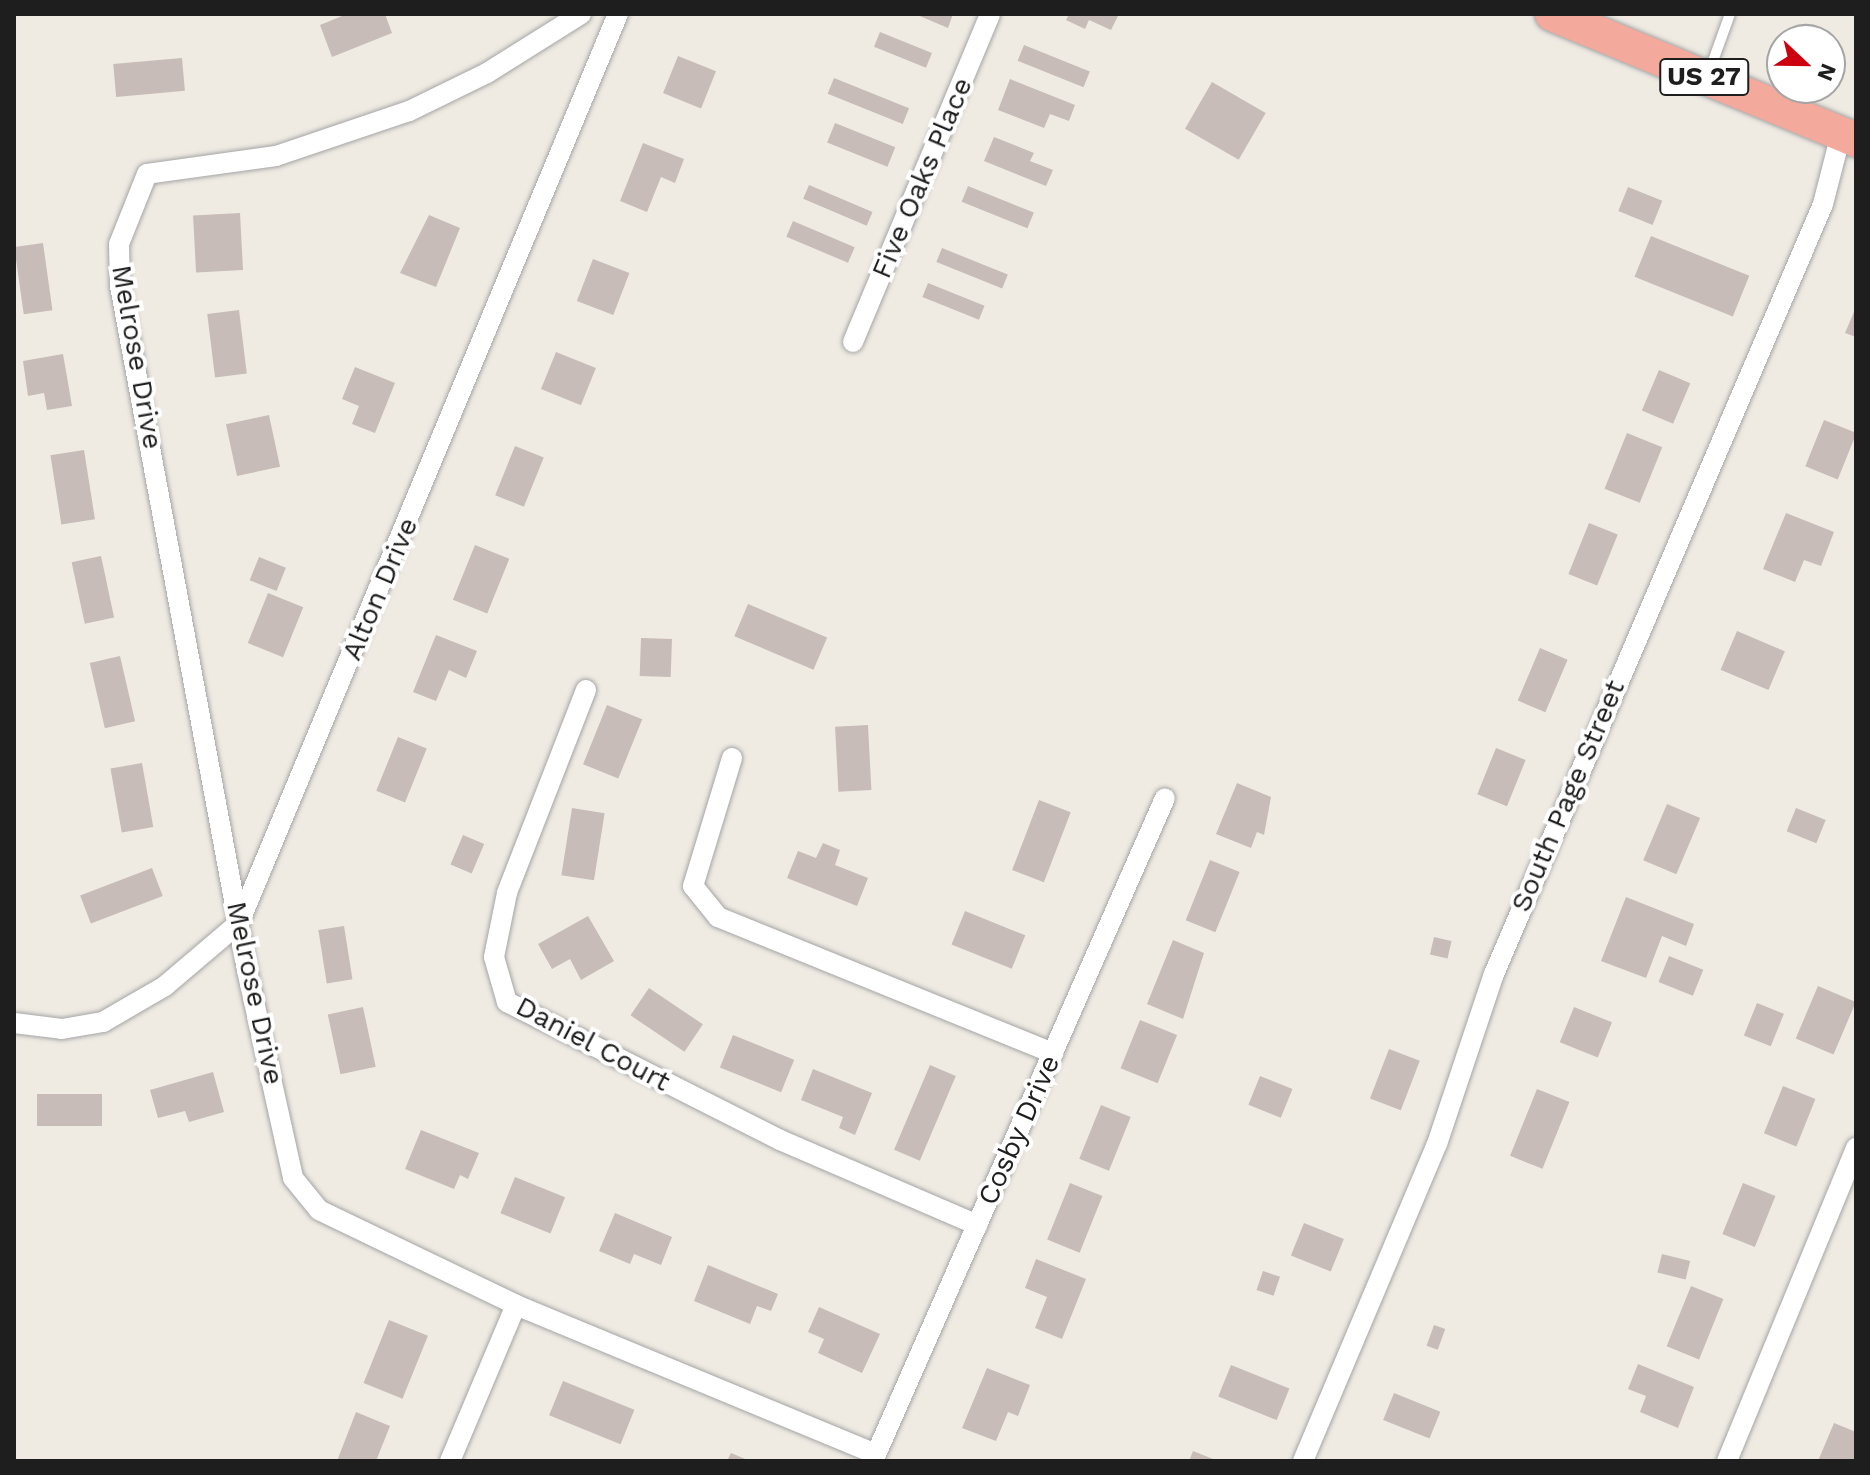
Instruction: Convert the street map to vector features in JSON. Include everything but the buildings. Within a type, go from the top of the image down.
[{"type":"highway","name":"US 27","points":[[1552,14],[1604,30],[1707,78],[1848,137]]},
{"type":"street","name":"Melrose Drive","points":[[581,14],[487,73],[409,111],[276,156],[147,174],[119,244],[120,286],[239,923],[293,1178],[305,1197],[319,1210],[516,1305],[875,1458]]},
{"type":"street","name":"Alton Drive","points":[[14,1023],[62,1029],[103,1022],[165,986],[239,923],[618,14]]},
{"type":"street","name":"Five Oaks Place","points":[[853,342],[990,14]]},
{"type":"street","name":"South Page Street","points":[[1303,1461],[1437,1144],[1494,974],[1823,204],[1848,137]]},
{"type":"street","name":"Daniel Court","points":[[586,690],[507,893],[494,957],[507,1002],[780,1140],[977,1225]]},
{"type":"street","points":[[732,758],[693,886],[718,917],[1053,1053]]},
{"type":"street","name":"Cosby Drive","points":[[875,1458],[1165,798]]},
{"type":"street","points":[[1727,1461],[1856,1148]]},
{"type":"street","points":[[450,1461],[516,1305]]},
{"type":"lane","points":[[1707,78],[1730,14]]}]
